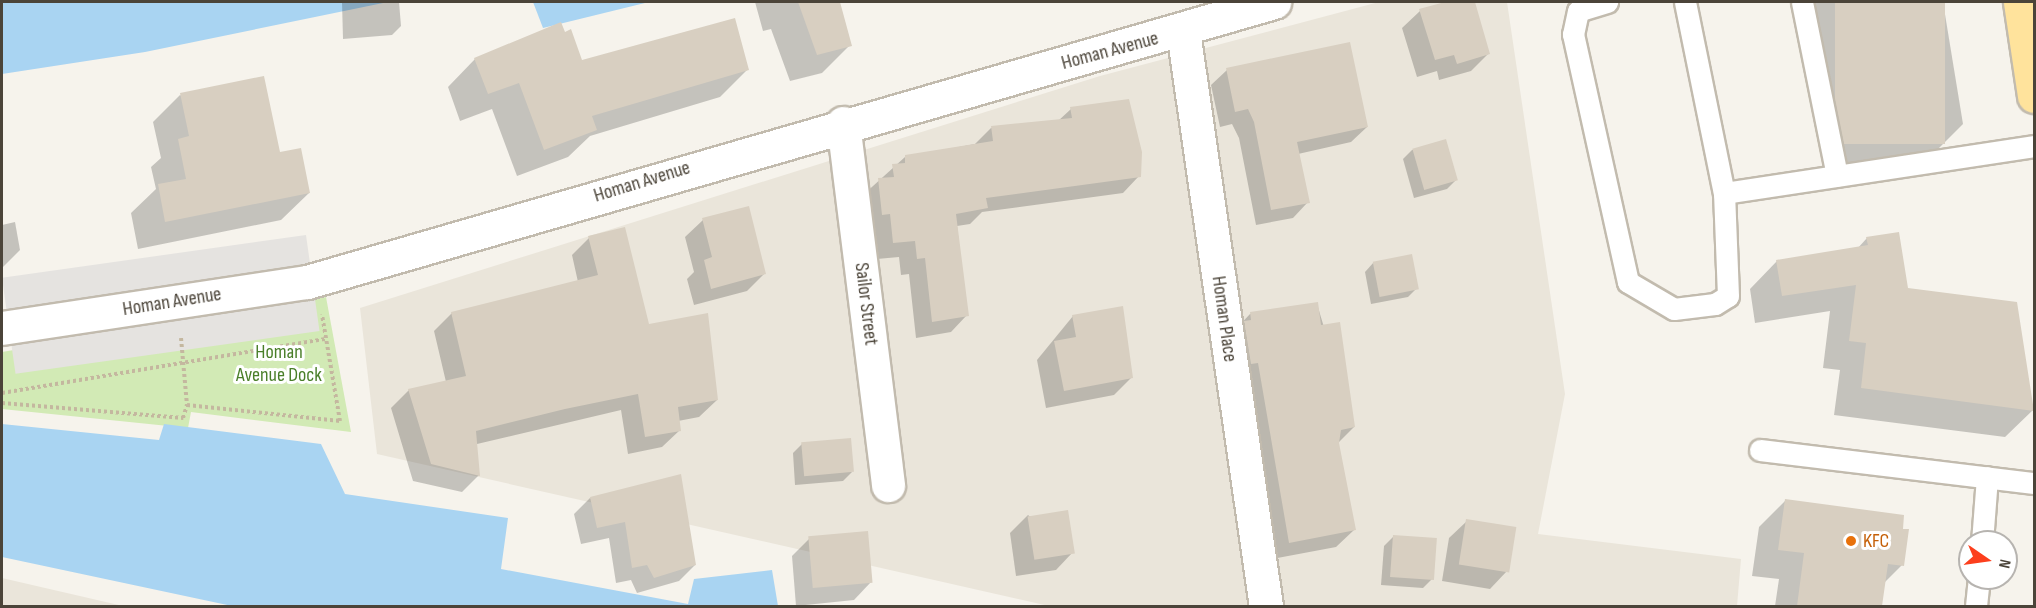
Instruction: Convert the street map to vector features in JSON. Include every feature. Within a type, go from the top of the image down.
[{"type":"main road","points":[[2020,2],[2034,96]]},
{"type":"street","name":"Homan Avenue","points":[[2,328],[316,279],[843,123],[1183,31],[1275,2]]},
{"type":"street","name":"Homan Place","points":[[1183,31],[1266,606]]},
{"type":"street","name":"Sailor Street","points":[[843,123],[888,485]]},
{"type":"lane","points":[[1607,2],[1578,11],[1573,34],[1628,282],[1674,309],[1715,304],[1728,296],[1724,193],[1685,2]]},
{"type":"lane","points":[[1802,2],[1837,175]]},
{"type":"lane","points":[[1724,193],[2034,146]]},
{"type":"lane","points":[[1760,450],[2034,483]]},
{"type":"lane","points":[[1983,530],[1987,477]]},
{"type":"lane","points":[[1977,606],[1978,590]]},
{"type":"path","points":[[187,405],[340,421],[316,279]]},
{"type":"path","points":[[2,403],[183,418],[187,405],[185,362],[174,302]]},
{"type":"path","points":[[2,393],[326,339]]},
{"type":"shaded area","points":[[1379,2],[1507,2],[1565,394],[1538,534],[1741,559],[1737,606],[1049,606],[377,454],[360,308],[1100,76]]},
{"type":"shaded area","points":[[306,235],[319,331],[15,374],[2,278]]},
{"type":"shaded area","points":[[2,578],[123,606],[2,606]]},
{"type":"green space","name":"Homan Avenue Dock","points":[[326,297],[351,432],[191,412],[188,428],[2,409],[2,352]]},
{"type":"water","points":[[2,2],[388,2],[145,52],[2,74]]},
{"type":"water","points":[[533,2],[649,2],[543,28]]},
{"type":"water","points":[[2,424],[159,440],[164,424],[321,444],[345,494],[508,518],[501,569],[688,604],[694,579],[772,570],[778,606],[232,606],[2,557]]},
{"type":"building","points":[[798,2],[840,2],[852,46],[817,55]]},
{"type":"building","points":[[1445,2],[1475,2],[1490,54],[1457,64],[1454,55],[1435,60],[1419,9]]},
{"type":"building","points":[[1835,2],[1945,2],[1945,144],[1835,144]]},
{"type":"building","points":[[735,18],[749,70],[592,116],[597,130],[544,150],[519,83],[488,94],[474,58],[561,22],[565,32],[571,29],[582,60]]},
{"type":"building","points":[[1350,42],[1368,127],[1297,142],[1310,203],[1271,210],[1254,122],[1248,109],[1235,112],[1226,68]]},
{"type":"building","points":[[264,76],[280,152],[301,148],[310,193],[165,222],[158,184],[186,179],[178,139],[189,136],[180,93]]},
{"type":"building","points":[[1129,99],[1142,152],[1141,177],[986,198],[988,208],[956,214],[969,316],[932,322],[925,258],[917,259],[915,241],[893,243],[890,214],[882,215],[878,178],[894,177],[892,164],[905,163],[905,155],[993,141],[991,126],[1072,118],[1070,107]]},
{"type":"building","points":[[1446,139],[1458,180],[1424,190],[1412,149]]},
{"type":"building","points":[[749,206],[766,274],[711,289],[704,260],[712,257],[702,218]]},
{"type":"building","points":[[625,227],[649,324],[708,313],[718,400],[678,407],[681,431],[645,437],[638,394],[565,409],[476,431],[480,476],[431,464],[408,389],[466,376],[451,312],[598,275],[588,236]]},
{"type":"building","points":[[1899,232],[1908,288],[2017,302],[2034,411],[1861,388],[1866,343],[1849,341],[1856,285],[1782,296],[1776,260],[1868,245],[1866,237]]},
{"type":"building","points":[[1412,254],[1419,289],[1380,297],[1373,262]]},
{"type":"building","points":[[1318,302],[1321,325],[1340,322],[1355,427],[1341,430],[1339,443],[1356,530],[1289,543],[1258,363],[1251,364],[1244,321],[1251,320],[1250,312]]},
{"type":"building","points":[[1123,306],[1133,378],[1064,391],[1054,341],[1076,337],[1072,315]]},
{"type":"building","points":[[851,438],[854,472],[804,476],[801,442]]},
{"type":"building","points":[[681,474],[696,565],[654,578],[647,565],[632,568],[625,522],[597,528],[590,497]]},
{"type":"building","name":"KFC","points":[[1785,499],[1904,515],[1903,529],[1909,529],[1904,566],[1888,564],[1882,606],[1797,606],[1804,553],[1778,550]]},
{"type":"building","points":[[1068,510],[1075,553],[1034,560],[1028,516]]},
{"type":"building","points":[[1466,519],[1516,527],[1509,572],[1459,564]]},
{"type":"building","points":[[868,531],[873,583],[813,588],[808,536]]},
{"type":"building","points":[[1393,535],[1437,538],[1434,580],[1390,577]]},
{"type":"place","name":"KFC","points":[[1851,541]]}]
